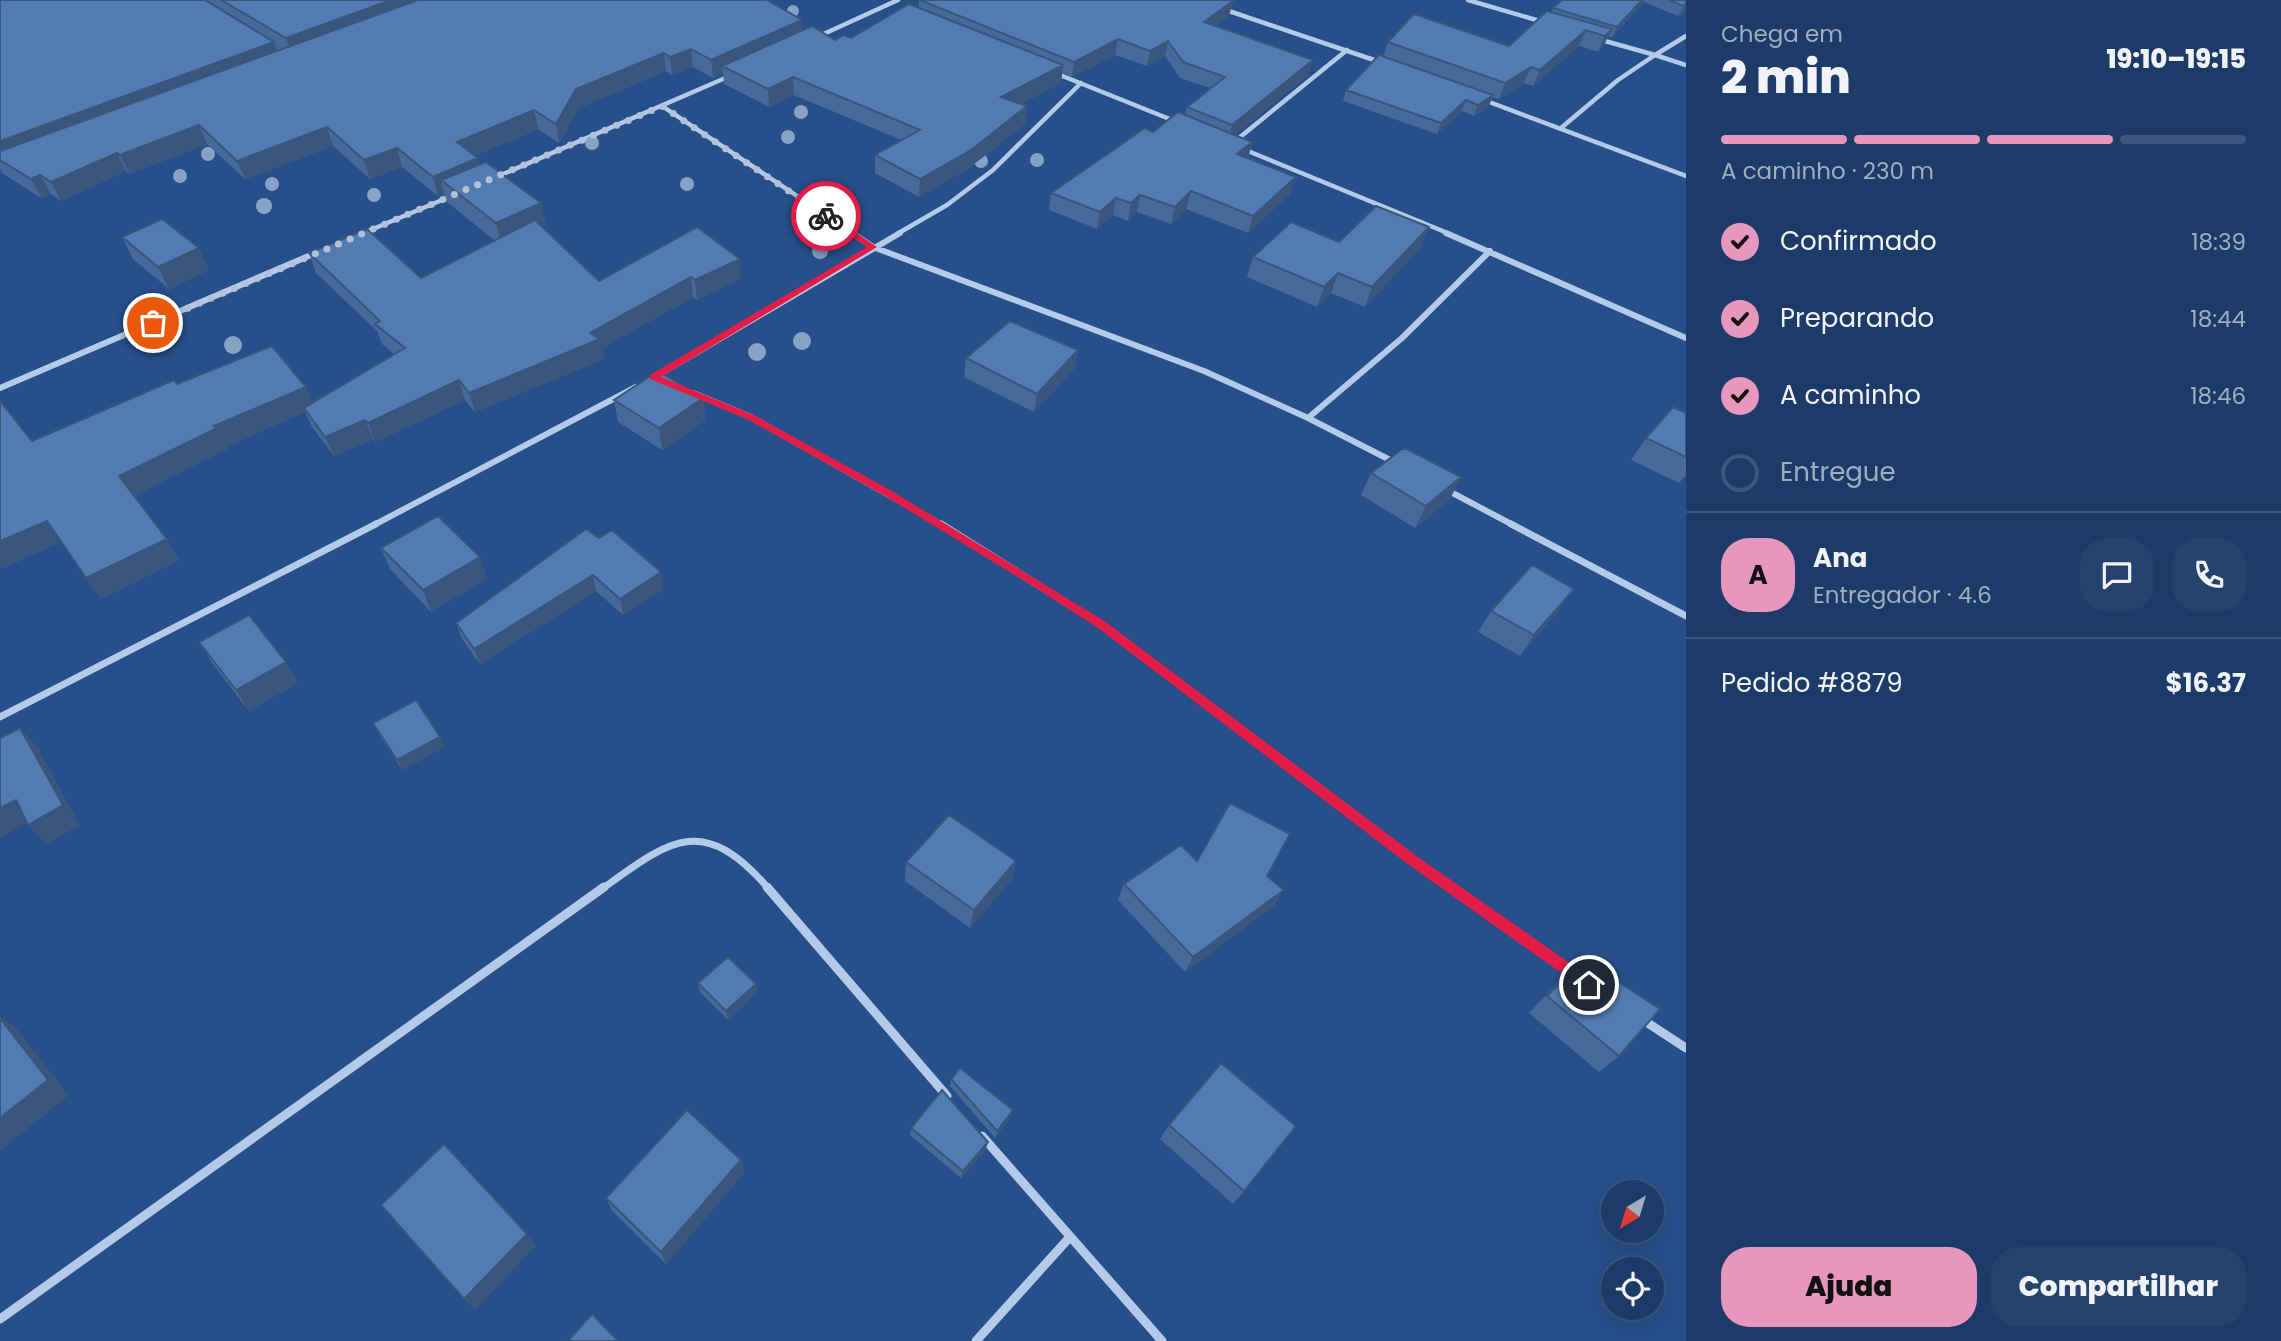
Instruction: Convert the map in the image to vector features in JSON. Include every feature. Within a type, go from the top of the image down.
[{"type":"street","points":[[810,40],[898,0]]},
{"type":"street","points":[[1468,0],[1548,24]]},
{"type":"street","points":[[884,6],[897,11]]},
{"type":"street","points":[[1222,8],[1384,64]]},
{"type":"street","points":[[1588,36],[1686,65]]},
{"type":"street","points":[[1561,128],[1618,80],[1686,36]]},
{"type":"street","points":[[1347,50],[1231,144],[1490,251],[1686,338]]},
{"type":"street","points":[[1044,69],[1181,124]]},
{"type":"street","points":[[484,182],[736,73]]},
{"type":"street","points":[[0,717],[469,476],[653,377],[947,205],[993,170],[1081,83]]},
{"type":"street","points":[[1472,95],[1686,176]]},
{"type":"street","points":[[662,106],[873,247],[1204,371],[1308,418],[1400,465]]},
{"type":"street","points":[[356,236],[458,193]]},
{"type":"street","points":[[0,388],[331,247]]},
{"type":"street","points":[[1308,418],[1375,364],[1448,298],[1490,251]]},
{"type":"street","points":[[653,377],[666,382]]},
{"type":"street","points":[[690,392],[751,417],[867,481],[994,555],[1102,625],[1413,861],[1578,977]]},
{"type":"street","points":[[1435,484],[1686,616]]},
{"type":"street","points":[[0,1319],[649,855],[675,841],[703,838],[730,853],[761,880],[951,1101]]},
{"type":"street","points":[[1632,1013],[1686,1048]]},
{"type":"street","points":[[979,1132],[1069,1238],[1162,1341]]},
{"type":"street","points":[[976,1341],[1069,1238]]},
{"type":"building","points":[[0,0],[205,0],[274,42],[0,141]]},
{"type":"building","points":[[221,0],[391,0],[286,38]]},
{"type":"building","points":[[418,0],[767,0],[802,20],[711,60],[691,49],[670,57],[664,53],[576,89],[556,124],[534,110],[457,142],[478,158],[433,177],[397,148],[364,160],[327,127],[237,161],[199,125],[120,155],[117,153],[51,182],[40,175],[31,179],[0,160],[0,151]]},
{"type":"building","points":[[920,0],[1230,0],[1233,1],[1204,22],[1313,60],[1232,125],[1187,107],[1225,77],[1183,62],[1168,41],[1150,51],[1118,39],[1074,62]]},
{"type":"building","points":[[1562,0],[1642,0],[1617,27],[1553,8]]},
{"type":"building","points":[[1669,0],[1686,0],[1686,4],[1683,6]]},
{"type":"building","points":[[909,4],[1063,65],[1001,97],[1027,106],[971,150],[920,179],[875,155],[920,130],[793,77],[768,89],[722,66],[812,26],[835,40],[844,35],[851,38]]},
{"type":"building","points":[[1547,11],[1612,29],[1605,36],[1586,30],[1540,70],[1531,67],[1505,83],[1388,42],[1414,14],[1509,46]]},
{"type":"building","points":[[1379,55],[1493,95],[1478,105],[1466,100],[1441,123],[1346,90]]},
{"type":"building","points":[[1178,112],[1252,142],[1237,154],[1296,177],[1253,216],[1191,191],[1175,207],[1140,195],[1131,203],[1116,198],[1100,212],[1051,193],[1145,128],[1153,132]]},
{"type":"building","points":[[486,162],[541,203],[496,223],[441,180]]},
{"type":"building","points":[[1376,206],[1429,227],[1372,287],[1338,273],[1324,287],[1253,257],[1291,222],[1339,242]]},
{"type":"building","points":[[162,219],[199,248],[158,267],[122,237]]},
{"type":"building","points":[[535,220],[599,281],[697,227],[740,259],[695,280],[691,277],[590,333],[600,339],[469,393],[459,380],[368,423],[365,420],[325,437],[304,408],[405,348],[375,324],[380,321],[309,253],[367,229],[421,278]]},
{"type":"building","points":[[1010,321],[1078,350],[1037,394],[966,358]]},
{"type":"building","points":[[272,346],[306,387],[214,426],[217,428],[119,476],[167,539],[86,578],[47,521],[0,541],[0,401],[32,441],[174,380],[177,384]]},
{"type":"building","points":[[658,371],[703,398],[659,428],[614,400]]},
{"type":"building","points":[[1673,407],[1686,413],[1686,457],[1646,438]]},
{"type":"building","points":[[1402,449],[1407,449],[1461,477],[1426,506],[1371,473]]},
{"type":"building","points":[[438,516],[480,557],[423,590],[381,548]]},
{"type":"building","points":[[586,529],[599,538],[612,530],[661,572],[620,599],[593,575],[474,649],[456,623]]},
{"type":"building","points":[[1532,565],[1574,589],[1534,635],[1491,611]]},
{"type":"building","points":[[249,615],[286,662],[236,690],[199,642]]},
{"type":"building","points":[[416,700],[440,737],[397,760],[373,723]]},
{"type":"building","points":[[20,728],[63,805],[28,825],[16,800],[0,808],[0,738]]},
{"type":"building","points":[[1230,803],[1290,834],[1267,876],[1284,890],[1193,957],[1124,884],[1181,845],[1197,861]]},
{"type":"building","points":[[949,815],[1016,861],[974,910],[906,862]]},
{"type":"building","points":[[728,957],[756,984],[726,1011],[698,983]]},
{"type":"building","points":[[1583,959],[1660,1009],[1619,1056],[1547,996]]},
{"type":"building","points":[[0,1018],[48,1080],[0,1118]]},
{"type":"building","points":[[1221,1063],[1296,1126],[1244,1191],[1169,1125]]},
{"type":"building","points":[[960,1068],[1013,1110],[997,1131],[951,1079]]},
{"type":"building","points":[[942,1090],[988,1142],[963,1171],[911,1128]]},
{"type":"building","points":[[687,1110],[741,1160],[661,1252],[606,1198]]},
{"type":"building","points":[[444,1144],[527,1234],[464,1299],[381,1205]]},
{"type":"building","points":[[592,1314],[618,1341],[568,1341]]},
{"type":"way so far","points":[[153,323],[662,106],[826,216]]},
{"type":"route","points":[[826,216],[873,247],[653,377],[751,417],[994,555],[1102,625],[1413,861],[1589,985]]}]
